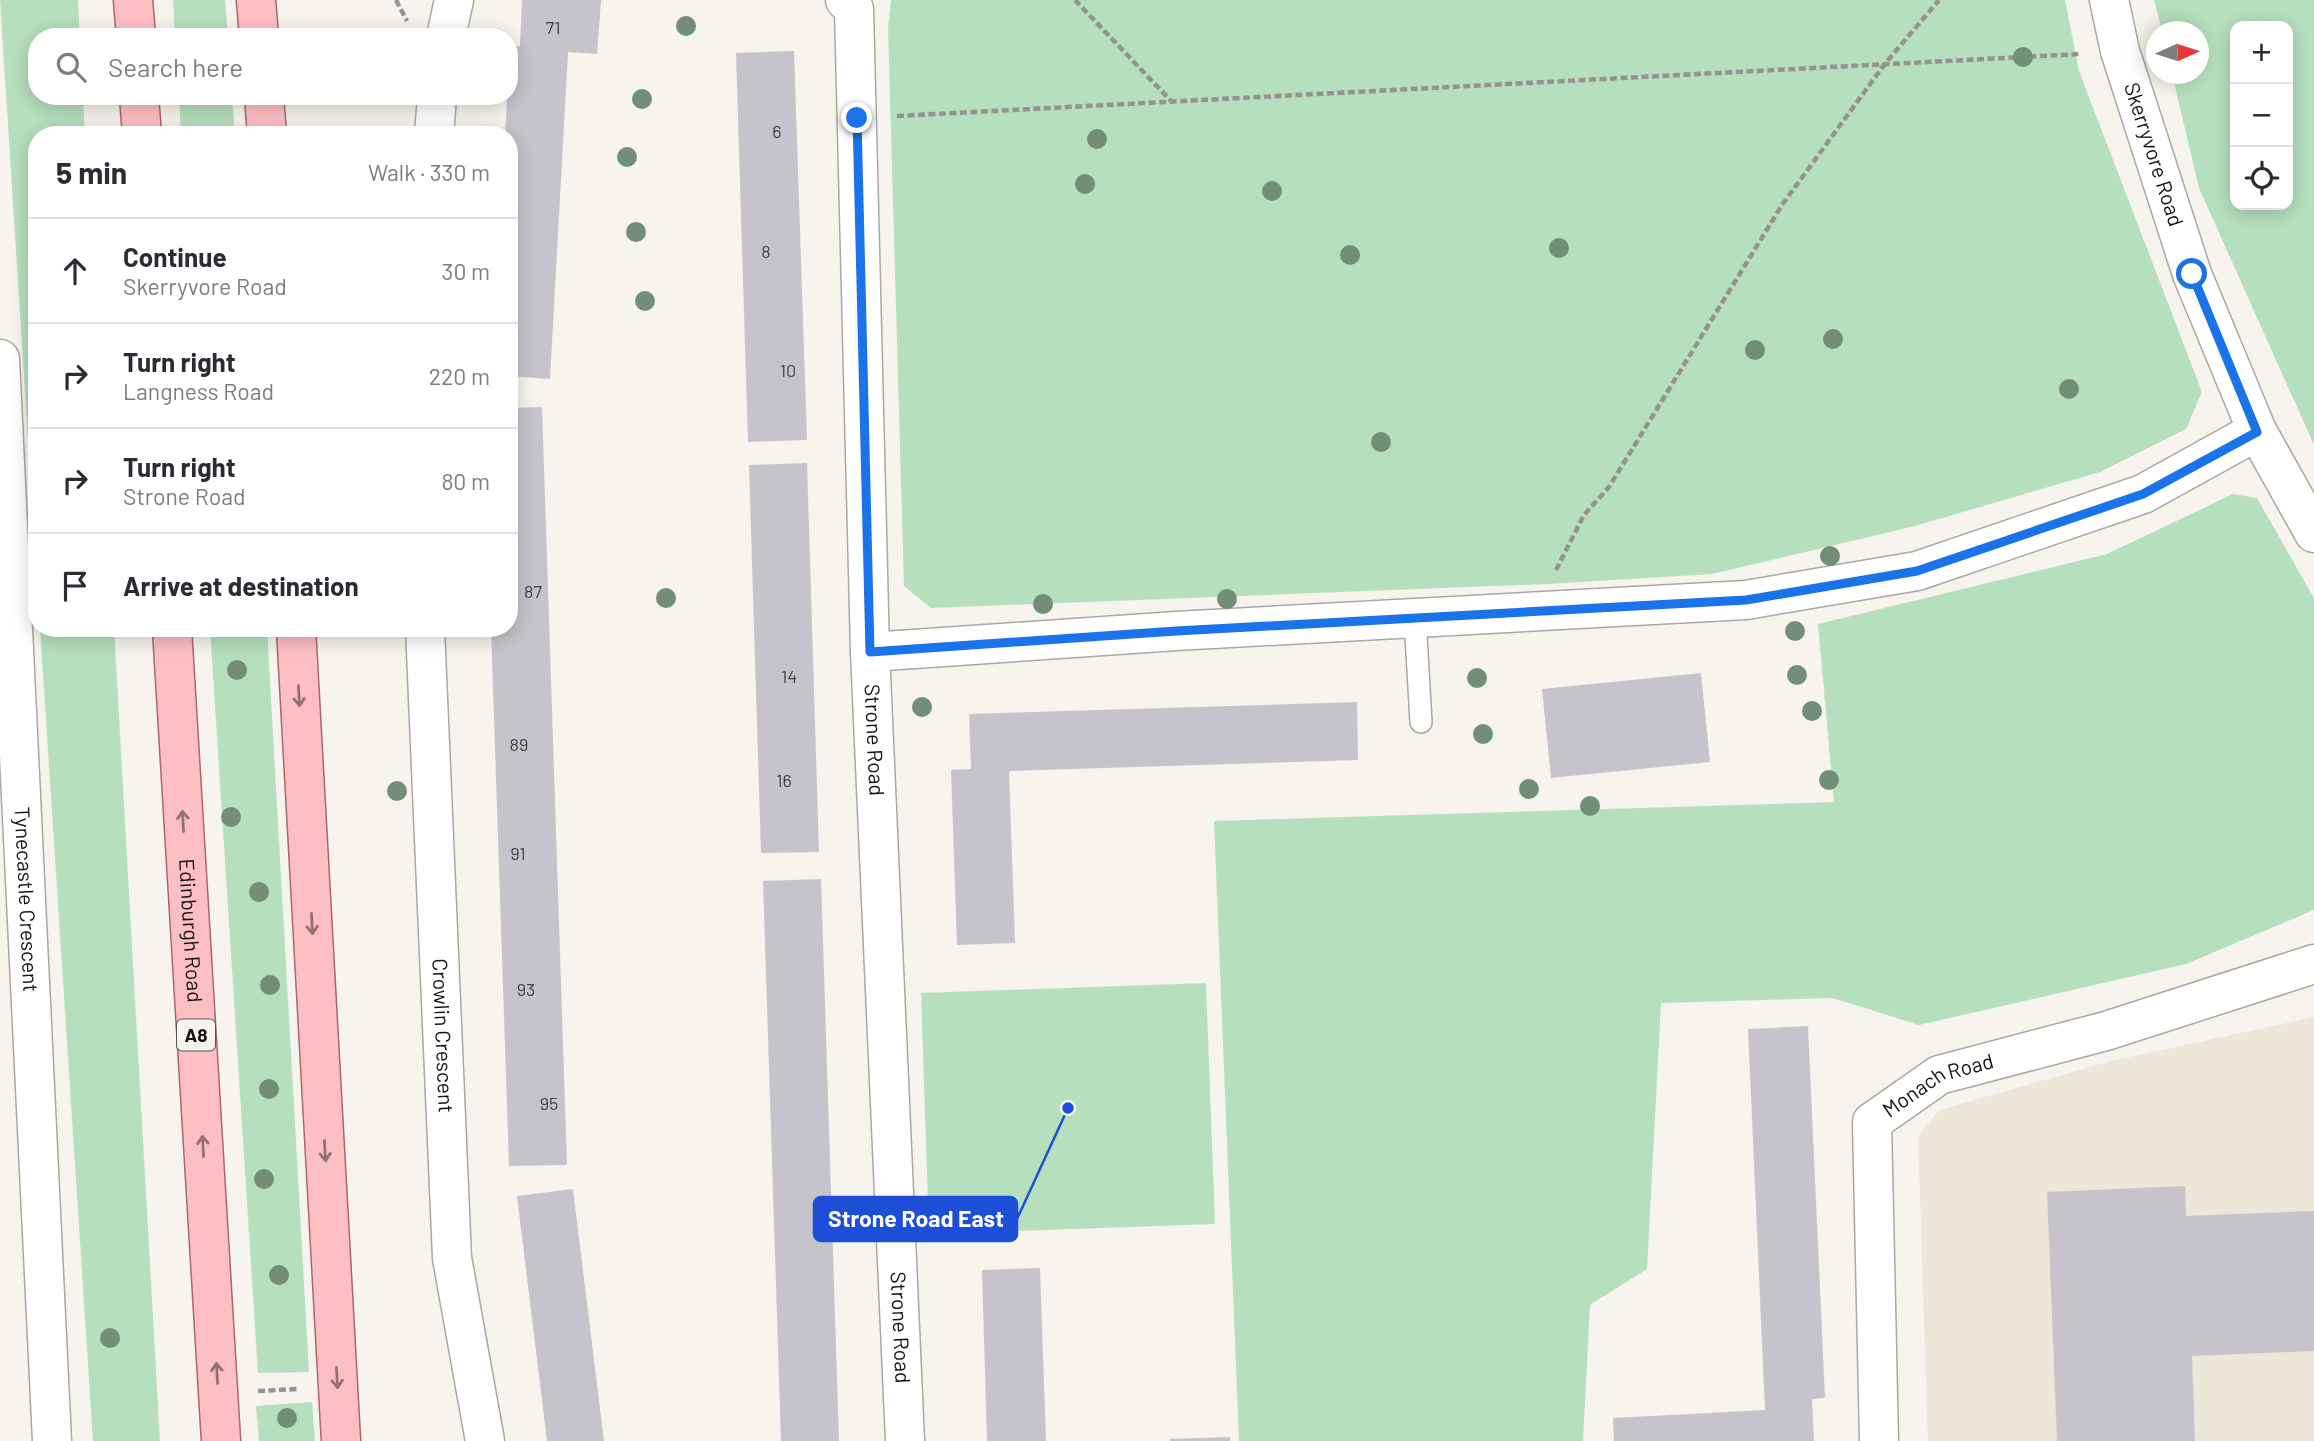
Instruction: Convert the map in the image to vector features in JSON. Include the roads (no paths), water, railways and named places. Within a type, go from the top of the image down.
[{"type":"main road","points":[[134,0],[136,28]]},
{"type":"main road","points":[[256,0],[258,28]]},
{"type":"main road","points":[[140,105],[141,126]]},
{"type":"main road","points":[[265,105],[266,126]]},
{"type":"main road","name":"Edinburgh Road","points":[[173,637],[221,1441]]},
{"type":"main road","points":[[296,637],[341,1441]]},
{"type":"street","points":[[448,28],[454,0]]},
{"type":"street","name":"Strone Road","points":[[845,0],[854,9],[870,652],[905,1441]]},
{"type":"street","name":"Skerryvore Road","points":[[2109,0],[2120,51],[2192,274],[2257,432],[2314,533]]},
{"type":"street","points":[[435,126],[437,105]]},
{"type":"street","name":"Tynecastle Crescent","points":[[0,359],[52,1441]]},
{"type":"street","points":[[870,652],[1746,600],[1917,571],[2143,494],[2257,432]]},
{"type":"street","name":"Crowlin Crescent","points":[[425,637],[452,1258],[485,1441]]},
{"type":"street","name":"Monach Road","points":[[1879,1441],[1872,1122],[1939,1075],[2106,1031],[2314,964]]},
{"type":"lane","points":[[1415,618],[1421,722]]},
{"type":"place","name":"Strone Road East","points":[[1068,1108]]}]
